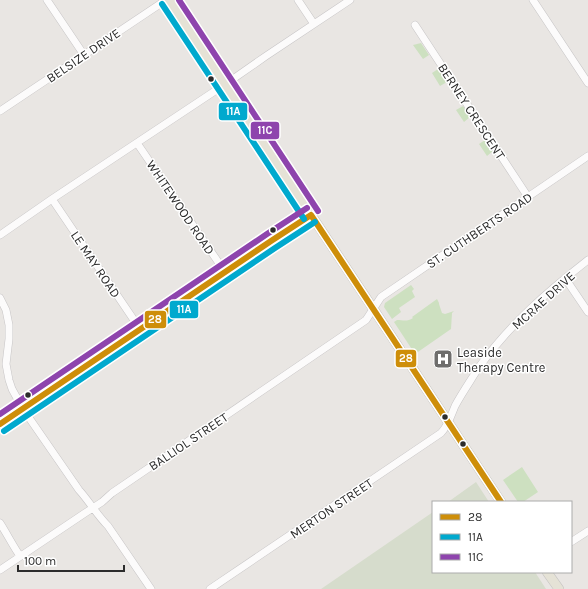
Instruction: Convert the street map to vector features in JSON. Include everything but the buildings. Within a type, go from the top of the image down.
[{"type":"main road","points":[[167,0],[500,501]]},
{"type":"main road","points":[[548,573],[559,589]]},
{"type":"street","points":[[47,0],[84,55]]},
{"type":"street","name":"BELSIZE DRIVE","points":[[0,111],[167,0]]},
{"type":"street","points":[[298,0],[314,24]]},
{"type":"street","points":[[0,235],[350,0]]},
{"type":"street","points":[[532,0],[588,83]]},
{"type":"street","name":"BERNEY CRESCENT","points":[[415,25],[528,197]]},
{"type":"street","name":"WHITEWOOD ROAD","points":[[137,143],[225,272]]},
{"type":"street","name":"ST. CUTHBERTS ROAD","points":[[373,309],[381,297],[588,156]]},
{"type":"street","name":"LE MAY ROAD","points":[[52,199],[140,329]]},
{"type":"street","points":[[0,424],[311,215]]},
{"type":"street","name":"MCRAE DRIVE","points":[[448,423],[466,388],[491,352],[512,326],[536,303],[588,260]]},
{"type":"street","points":[[565,278],[588,312]]},
{"type":"street","points":[[0,298],[6,310],[9,325],[6,364],[9,380],[17,401],[79,490],[108,526],[150,589]]},
{"type":"street","name":"BALLIOL STREET","points":[[0,570],[102,502],[112,493],[366,320],[373,309]]},
{"type":"street","name":"MERTON STREET","points":[[210,589],[441,434],[448,423]]},
{"type":"street","points":[[0,523],[20,556]]},
{"type":"street","points":[[572,541],[588,531]]},
{"type":"green space","points":[[421,43],[429,55],[423,59],[413,45]]},
{"type":"green space","points":[[438,69],[447,82],[440,86],[432,73]]},
{"type":"green space","points":[[463,106],[470,117],[464,122],[456,110]]},
{"type":"green space","points":[[485,140],[493,151],[487,156],[479,144]]},
{"type":"green space","points":[[411,285],[414,289],[412,291],[415,297],[399,308],[401,312],[392,319],[384,307],[385,303]]},
{"type":"green space","points":[[437,299],[442,313],[445,314],[454,311],[452,313],[451,329],[415,354],[394,322],[397,320],[409,320],[413,318],[412,317]]},
{"type":"green space","points":[[522,467],[538,492],[524,501],[517,501],[503,480]]},
{"type":"green space","points":[[476,482],[488,501],[449,501]]},
{"type":"green space","points":[[432,513],[432,573],[536,573],[546,589],[321,589]]},
{"type":"transit line","name":"11C","points":[[179,0],[318,211]]},
{"type":"transit line","name":"11A","points":[[162,4],[304,219]]},
{"type":"transit line","name":"11C","points":[[0,414],[307,208]]},
{"type":"transit line","name":"28","points":[[311,215],[500,501]]},
{"type":"transit line","name":"28","points":[[0,424],[311,215]]},
{"type":"transit line","name":"11A","points":[[4,431],[315,222]]},
{"type":"place","name":"Leaside Therapy Centre","points":[[443,359]]}]
